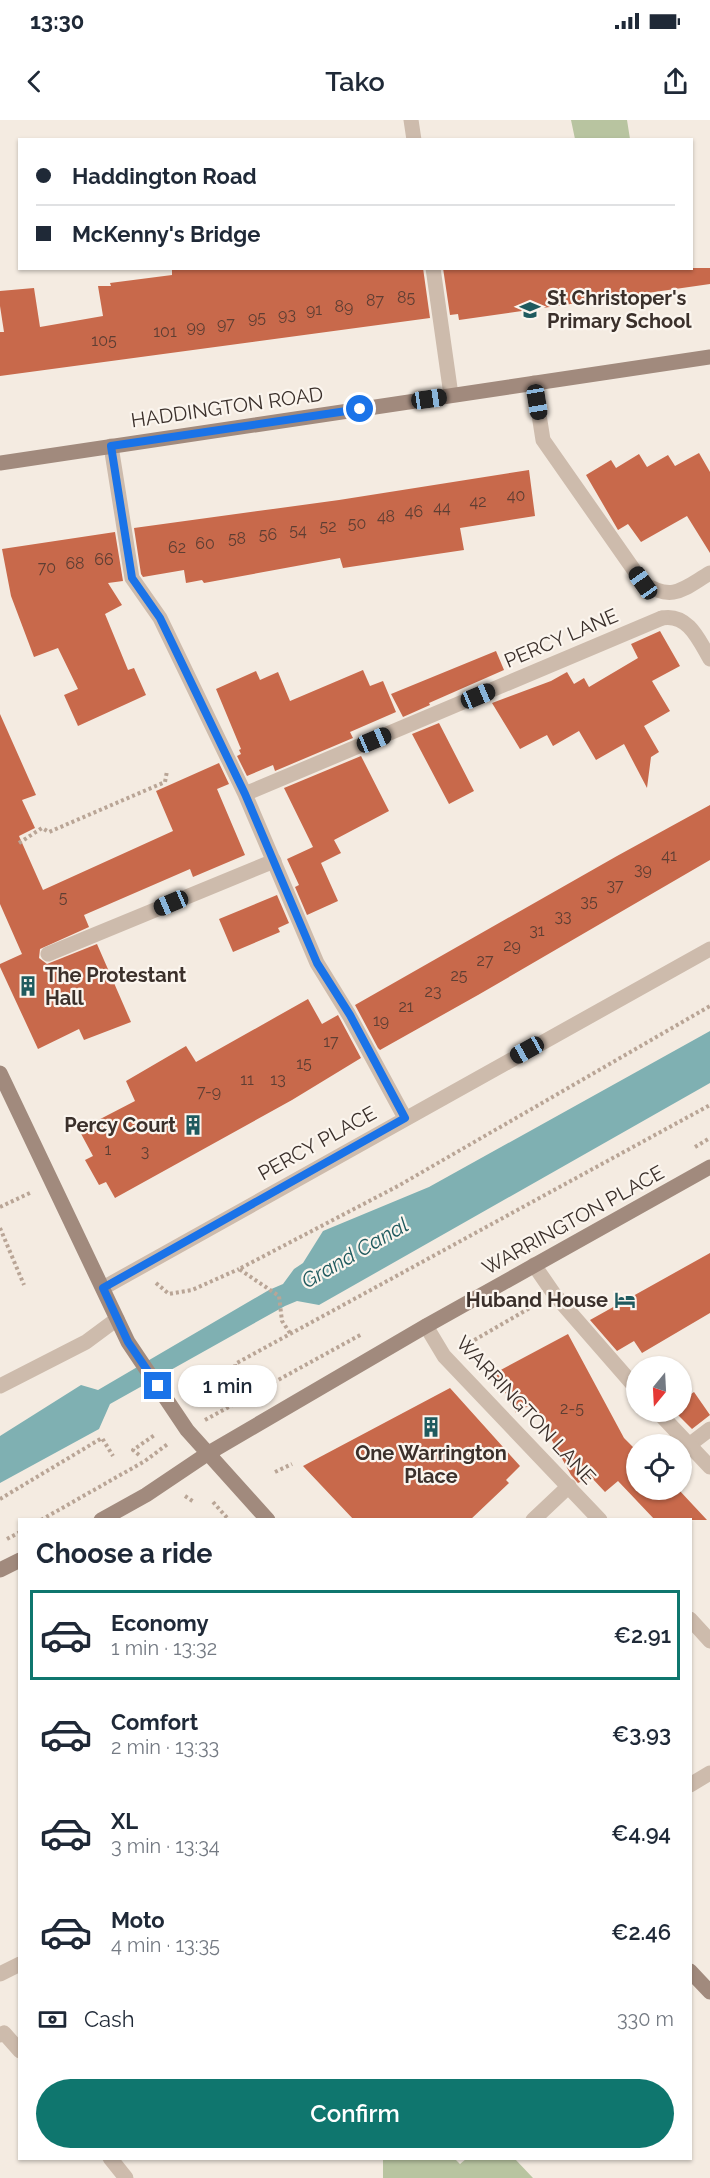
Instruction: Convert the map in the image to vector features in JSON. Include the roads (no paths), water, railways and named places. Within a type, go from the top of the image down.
[{"type":"main road","name":"HADDINGTON ROAD","points":[[0,463],[710,357]]},
{"type":"main road","points":[[0,1073],[128,1342],[187,1430],[266,1518]]},
{"type":"main road","name":"WARRINGTON PLACE","points":[[105,1518],[146,1495],[207,1454],[426,1326],[710,1167]]},
{"type":"main road","points":[[0,1570],[18,1561]]},
{"type":"main road","points":[[692,1973],[710,1992]]},
{"type":"street","points":[[411,120],[414,138]]},
{"type":"street","points":[[433,270],[451,395]]},
{"type":"street","points":[[534,383],[543,440],[643,583],[656,591],[675,593],[710,573]]},
{"type":"street","points":[[111,446],[132,578],[160,618],[245,794],[317,963],[350,1015],[405,1118]]},
{"type":"street","name":"PERCY LANE","points":[[245,794],[662,618],[671,616],[683,621],[696,633],[710,659]]},
{"type":"street","points":[[48,954],[274,861]]},
{"type":"street","name":"PERCY PLACE","points":[[103,1288],[710,948]]},
{"type":"street","points":[[534,1265],[554,1294],[626,1377]]},
{"type":"street","points":[[0,1386],[86,1342],[117,1319]]},
{"type":"street","name":"WARRINGTON LANE","points":[[426,1326],[444,1356],[598,1518]]},
{"type":"street","points":[[667,1422],[679,1434]]},
{"type":"street","points":[[692,1443],[710,1429]]},
{"type":"street","points":[[692,1448],[710,1467]]},
{"type":"street","points":[[535,1518],[569,1486]]},
{"type":"street","points":[[692,1621],[710,1641]]},
{"type":"street","points":[[692,1784],[710,1773]]},
{"type":"street","points":[[0,1974],[18,1965]]},
{"type":"street","points":[[0,2035],[4,2032],[18,2049]]},
{"type":"street","points":[[112,2160],[126,2178]]},
{"type":"water","name":"Grand Canal","points":[[710,1031],[710,1083],[319,1305],[297,1301],[285,1306],[110,1404],[99,1429],[0,1483],[0,1436],[81,1385],[98,1390],[283,1284],[294,1269],[303,1263],[323,1231],[429,1187]]},
{"type":"place","name":"St Christoper's Primary School","points":[[530,310]]},
{"type":"place","name":"The Protestant Hall","points":[[28,986]]},
{"type":"place","name":"Percy Court","points":[[193,1125]]},
{"type":"place","name":"Huband House","points":[[625,1300]]},
{"type":"place","name":"One Warrington Place","points":[[431,1427]]}]
